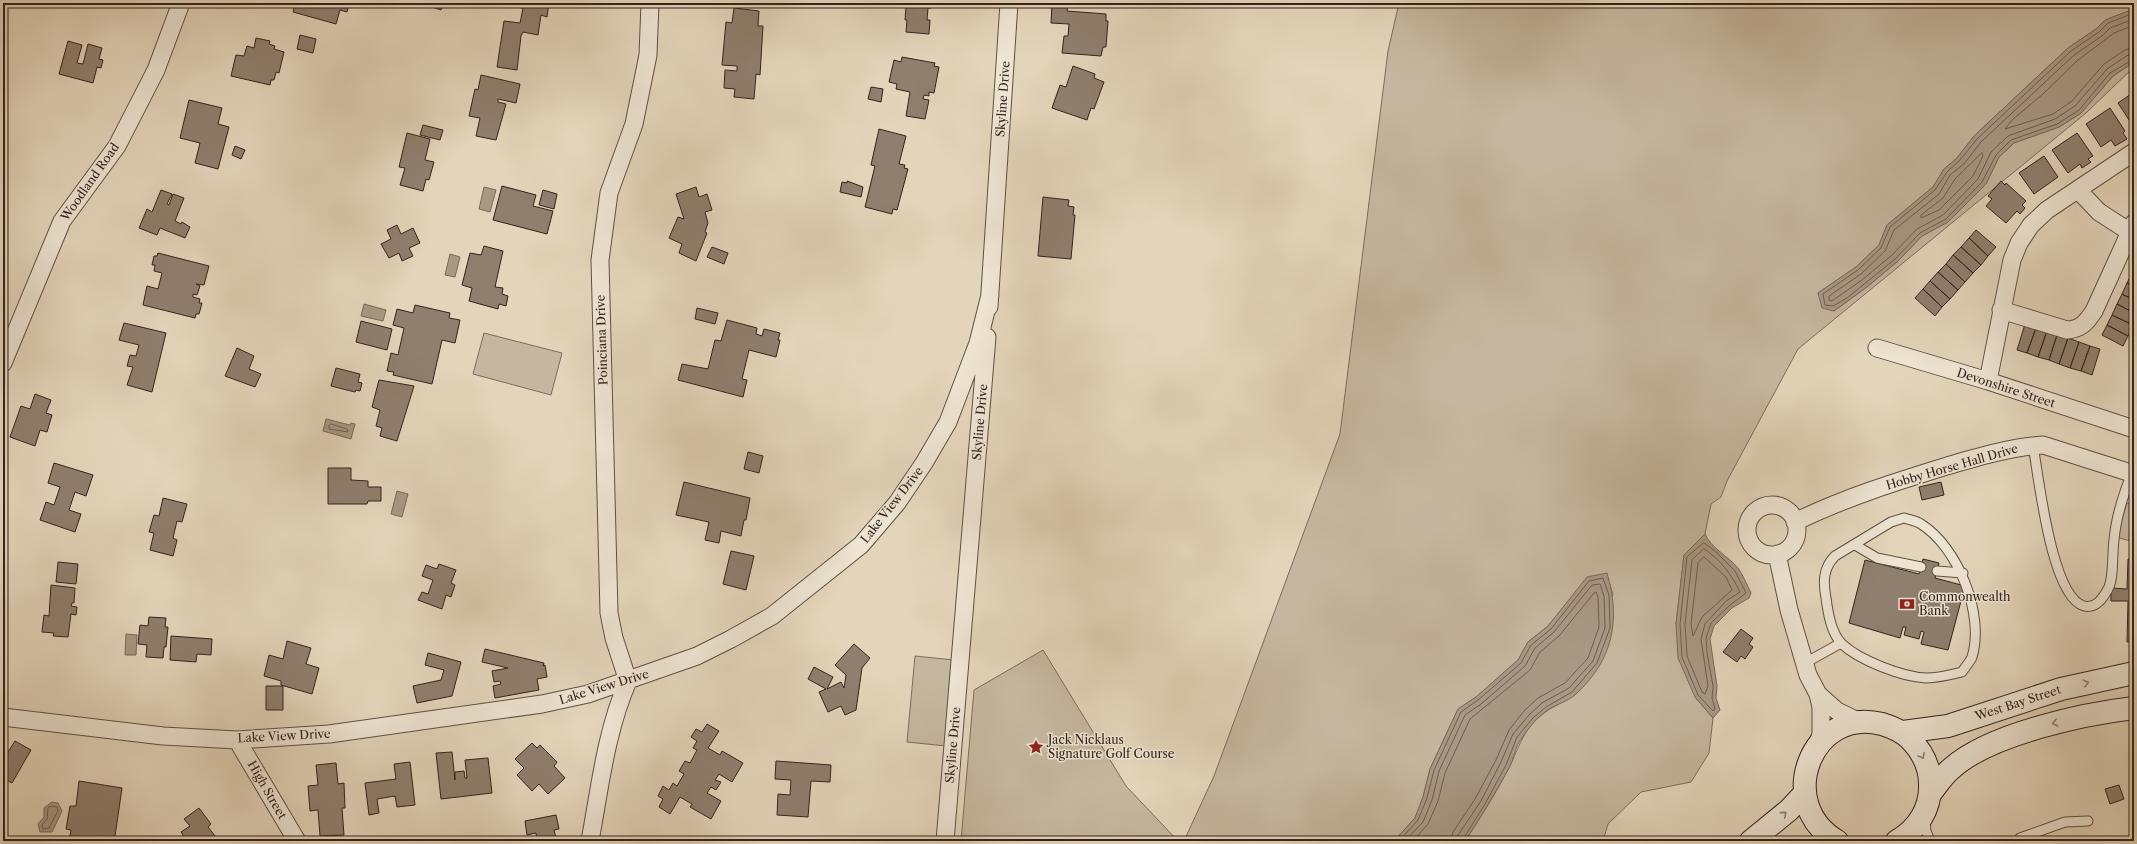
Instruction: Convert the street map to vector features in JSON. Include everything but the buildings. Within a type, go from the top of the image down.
[{"type":"main road","name":"West Bay Street","points":[[1903,732],[1948,726],[2061,689],[2134,673]]},
{"type":"main road","points":[[1897,841],[1916,826],[1927,802],[1952,768],[1990,745],[2054,723],[2134,708]]},
{"type":"main road","points":[[1837,841],[1827,834],[1816,822],[1808,808],[1805,793],[1806,773],[1818,745],[1842,727],[1860,722],[1878,723],[1903,732],[1917,747],[1929,774],[1927,802]]},
{"type":"main road","points":[[1751,841],[1789,810],[1805,793]]},
{"type":"street","name":"Woodland Road","points":[[3,363],[62,221],[117,146],[156,70],[181,3]]},
{"type":"street","name":"Poinciana Drive","points":[[628,681],[614,638],[609,613],[600,260],[609,193],[634,124],[648,55],[650,3]]},
{"type":"street","name":"Skyline Drive","points":[[945,841],[990,295],[1009,3]]},
{"type":"street","points":[[1988,381],[2012,260],[2019,243],[2031,225],[2042,215],[2134,152]]},
{"type":"street","points":[[2001,310],[2067,330],[2077,329],[2086,323],[2094,311],[2132,227],[2099,212],[2078,190]]},
{"type":"street","name":"Lake View Drive","points":[[3,717],[163,736],[237,740],[329,734],[542,704],[588,694],[697,656],[772,616],[862,545],[897,502],[915,476],[948,422],[975,350],[990,295]]},
{"type":"street","name":"Devonshire Street","points":[[1877,348],[1988,381],[2134,429]]},
{"type":"street","name":"Hobby Horse Hall Drive","points":[[1795,522],[1836,502],[1917,475],[1977,458],[2033,446],[2042,445],[2053,448],[2133,474]]},
{"type":"street","points":[[1771,506],[1786,510],[1795,522],[1797,532],[1794,542],[1786,551],[1778,554],[1763,553],[1753,546],[1748,534],[1749,521],[1757,511],[1771,506]]},
{"type":"street","points":[[1778,554],[1789,610],[1805,663],[1818,694],[1821,720],[1818,745]]},
{"type":"street","points":[[590,841],[609,733],[619,701],[628,681]]},
{"type":"street","points":[[1818,694],[1837,711],[1860,722]]},
{"type":"street","name":"High Street","points":[[237,740],[297,841]]},
{"type":"lane","points":[[2033,446],[2052,555],[2066,592],[2078,604],[2088,607],[2099,603],[2110,587],[2114,539],[2120,503],[2133,474]]},
{"type":"lane","points":[[1904,518],[1921,524],[1937,537],[1963,574],[1975,628],[1972,657],[1962,672],[1925,678],[1880,667],[1841,643],[1830,621],[1823,584],[1827,564],[1835,556],[1855,545],[1891,522],[1904,518]]},
{"type":"lane","points":[[1855,545],[1877,558],[1921,567]]},
{"type":"lane","points":[[1937,571],[1963,574]]},
{"type":"lane","points":[[1805,663],[1841,643]]},
{"type":"lane","points":[[1927,802],[1926,831],[1930,841]]},
{"type":"lane","points":[[2018,841],[2020,838],[2066,822],[2088,821]]},
{"type":"shaded area","points":[[1399,3],[2134,3],[2134,9],[2105,20],[2096,29],[2068,48],[1974,136],[1957,158],[1944,169],[1933,187],[1887,225],[1879,245],[1856,267],[1818,293],[1834,311],[1867,287],[1898,261],[1922,236],[1948,222],[1986,184],[1999,157],[2014,143],[2059,127],[2081,113],[2113,76],[2134,62],[2134,67],[2086,113],[1798,349],[1727,481],[1721,497],[1711,504],[1705,534],[1684,555],[1676,624],[1695,697],[1713,718],[1709,753],[1691,782],[1641,792],[1608,824],[1603,841],[1465,841],[1499,787],[1527,731],[1536,720],[1554,706],[1575,695],[1613,594],[1606,573],[1567,603],[1548,626],[1528,642],[1518,660],[1476,697],[1458,709],[1430,769],[1423,797],[1415,818],[1395,840],[1184,841],[1214,776],[1340,434],[1388,51]]},
{"type":"shaded area","points":[[484,333],[562,353],[551,395],[473,374]]},
{"type":"shaded area","points":[[2127,503],[2134,506],[2134,542],[2116,537]]},
{"type":"shaded area","name":"Jack Nicklaus Signature Golf Course","points":[[1043,650],[1126,786],[1178,841],[961,841],[974,690]]},
{"type":"shaded area","points":[[915,656],[954,660],[946,746],[907,742]]},
{"type":"water","points":[[2134,9],[2134,62],[2113,76],[2081,113],[2059,127],[2014,143],[1999,157],[1986,184],[1948,222],[1922,236],[1898,261],[1867,287],[1834,311],[1822,308],[1818,293],[1856,267],[1879,245],[1887,225],[1933,187],[1944,169],[1957,158],[1974,136],[2068,48],[2096,29],[2105,20]]},
{"type":"water","points":[[484,187],[496,190],[490,212],[479,209]]},
{"type":"water","points":[[450,254],[460,257],[455,277],[445,275]]},
{"type":"water","points":[[364,304],[386,310],[383,321],[361,316]]},
{"type":"water","points":[[326,419],[350,425],[351,423],[355,424],[351,439],[323,431]]},
{"type":"water","points":[[397,491],[408,494],[402,517],[391,514]]},
{"type":"water","points":[[1705,534],[1711,544],[1738,568],[1751,593],[1749,598],[1732,608],[1714,626],[1710,639],[1717,686],[1716,698],[1720,710],[1713,718],[1695,697],[1678,658],[1676,624],[1684,555]]},
{"type":"water","points":[[1607,573],[1611,590],[1613,623],[1611,638],[1606,653],[1589,681],[1576,694],[1570,699],[1549,709],[1537,718],[1528,730],[1520,741],[1504,777],[1465,841],[1370,841],[1395,840],[1415,818],[1423,797],[1430,769],[1458,709],[1476,697],[1518,660],[1528,642],[1548,626],[1587,577]]},
{"type":"water","points":[[126,634],[137,635],[136,655],[125,655]]},
{"type":"water","points":[[52,802],[58,803],[62,811],[52,832],[40,832],[38,824],[44,817],[44,808]]},
{"type":"place","name":"Commonwealth Bank","points":[[1907,604]]},
{"type":"place","name":"Jack Nicklaus Signature Golf Course","points":[[1036,747]]}]
